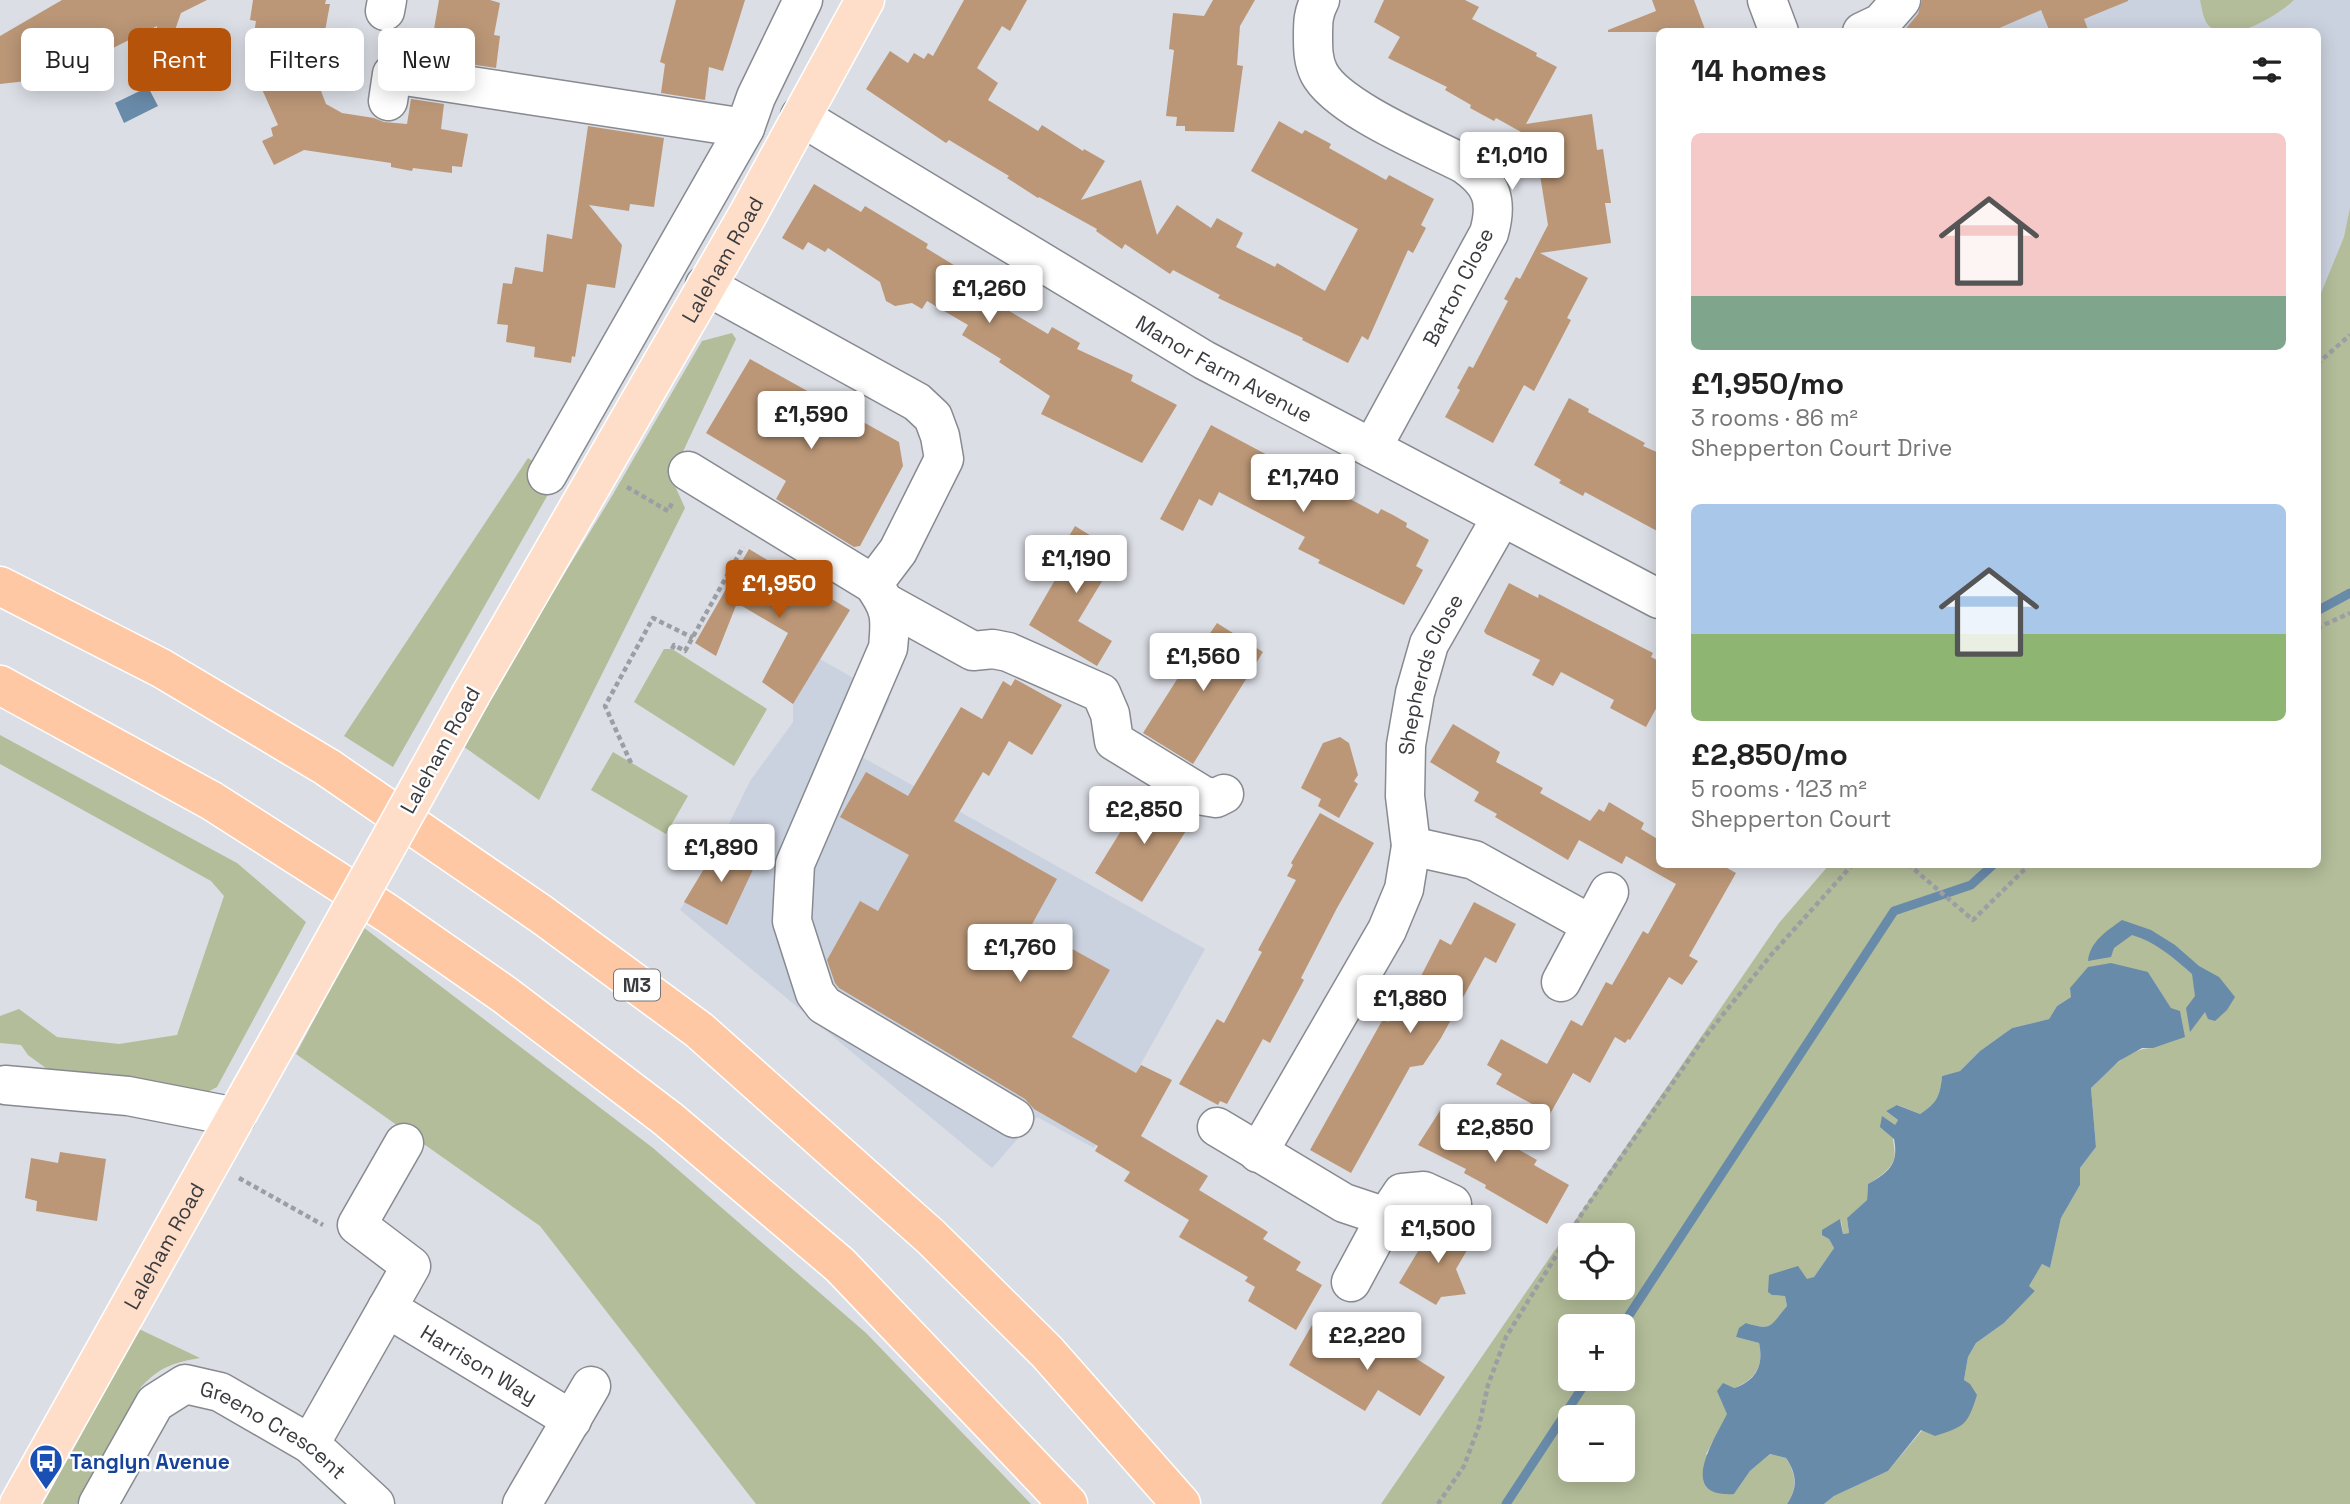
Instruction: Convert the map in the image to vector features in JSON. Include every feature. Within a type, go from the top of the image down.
[{"type":"highway","name":"M3","points":[[0,586],[161,668],[327,767],[541,914],[699,1030],[931,1237],[1047,1352],[1181,1504]]},
{"type":"highway","points":[[0,685],[212,801],[387,913],[505,995],[657,1110],[841,1265],[1068,1504]]},
{"type":"main road","name":"Laleham Road","points":[[19,1504],[471,694],[747,216],[865,0]]},
{"type":"street","points":[[552,451],[745,128],[756,97],[803,0]]},
{"type":"street","name":"Barton Close","points":[[1320,0],[1313,12],[1314,58],[1319,74],[1355,108],[1464,164],[1480,175],[1491,192],[1494,213],[1489,233],[1372,448]]},
{"type":"street","points":[[1767,0],[1778,28]]},
{"type":"street","points":[[1870,28],[1881,23],[1901,0]]},
{"type":"street","points":[[388,101],[392,74],[745,128]]},
{"type":"street","name":"Manor Farm Avenue","points":[[800,116],[1204,360],[1656,597]]},
{"type":"street","points":[[705,285],[917,402],[933,417],[944,459],[880,593],[890,625],[888,648],[795,864],[792,921],[815,993],[824,1005],[1014,1118]]},
{"type":"street","points":[[688,471],[973,651],[993,649],[1016,655],[1101,693],[1110,714],[1114,741],[1205,796],[1216,798],[1224,794]]},
{"type":"street","name":"Shepherds Close","points":[[1258,1153],[1387,930],[1404,889],[1411,846],[1405,796],[1406,745],[1415,693],[1429,644],[1501,518]]},
{"type":"street","points":[[1411,846],[1474,859],[1590,925]]},
{"type":"street","points":[[1560,982],[1609,892]]},
{"type":"street","points":[[5,1085],[128,1096],[236,1117]]},
{"type":"street","points":[[1217,1128],[1344,1203],[1386,1217]]},
{"type":"street","points":[[310,1444],[411,1266],[357,1225],[404,1143]]},
{"type":"street","points":[[1351,1282],[1386,1217],[1402,1194],[1424,1191],[1452,1204]]},
{"type":"street","name":"Harrison Way","points":[[387,1307],[572,1420]]},
{"type":"street","name":"Greeno Crescent","points":[[98,1504],[155,1403],[185,1384],[220,1392],[310,1444],[375,1504]]},
{"type":"street","points":[[522,1504],[591,1386]]},
{"type":"path","points":[[2321,360],[2350,335]]},
{"type":"path","points":[[620,483],[668,510]]},
{"type":"path","points":[[672,649],[674,645],[685,650],[743,547]]},
{"type":"path","points":[[2321,626],[2350,613]]},
{"type":"path","points":[[631,763],[605,706],[653,618],[692,638]]},
{"type":"path","points":[[1438,1504],[1464,1466],[1479,1426],[1488,1385],[1506,1337],[1583,1212],[1704,1038],[1771,955],[1849,868]]},
{"type":"path","points":[[1913,868],[1973,920],[2026,868]]},
{"type":"path","points":[[210,1162],[333,1230],[357,1225]]},
{"type":"shaded area","points":[[1892,0],[2350,0],[2350,281],[2321,315],[2321,28],[1843,28],[1880,15]]},
{"type":"shaded area","points":[[820,659],[890,699],[862,757],[1205,949],[1094,1148],[1037,1117],[992,1168],[680,910],[719,844],[750,781],[793,722],[793,703]]},
{"type":"green space","points":[[2200,0],[2294,0],[2277,13],[2248,28],[2213,28],[2204,17]]},
{"type":"green space","points":[[2350,208],[2350,1504],[1824,1504],[1834,1496],[1888,1471],[1964,1380],[1968,1357],[1976,1343],[2004,1323],[2035,1291],[2028,1286],[2042,1264],[2050,1268],[2061,1218],[2080,1185],[2080,1168],[2096,1147],[2091,1088],[2126,1056],[2153,1048],[2171,1008],[2148,972],[2071,997],[2057,1006],[2049,1019],[2012,1028],[1980,1051],[1960,1071],[1942,1076],[1937,1098],[1920,1114],[1898,1105],[1886,1111],[1898,1120],[1894,1129],[1895,1151],[1891,1166],[1868,1184],[1867,1200],[1847,1218],[1849,1233],[1843,1234],[1841,1220],[1829,1239],[1834,1248],[1814,1277],[1773,1295],[1785,1296],[1787,1306],[1773,1323],[1761,1327],[1746,1323],[1736,1337],[1759,1343],[1759,1365],[1748,1381],[1734,1388],[1728,1414],[1706,1454],[1734,1494],[1750,1471],[1770,1454],[1786,1458],[1794,1481],[1793,1492],[1787,1504],[1381,1504],[1558,1246],[1558,1300],[1635,1300],[1635,1223],[1573,1223],[1779,923],[1826,868],[2321,868],[2321,293],[2344,237]]},
{"type":"green space","points":[[732,333],[736,339],[671,477],[685,508],[539,800],[460,744],[612,496],[702,341]]},
{"type":"green space","points":[[528,458],[541,467],[550,491],[393,767],[344,736]]},
{"type":"green space","points":[[664,649],[672,649],[767,709],[734,766],[634,702]]},
{"type":"green space","points":[[0,735],[237,863],[306,922],[217,1087],[200,1096],[54,1074],[28,1055],[21,1045],[0,1043],[0,1016],[19,1009],[57,1037],[119,1044],[177,1035],[224,896],[211,881],[0,764]]},
{"type":"green space","points":[[613,752],[688,796],[666,834],[591,790]]},
{"type":"green space","points":[[363,927],[653,1148],[866,1333],[1031,1504],[756,1504],[540,1226],[296,1054]]},
{"type":"green space","points":[[139,1329],[200,1358],[167,1367],[141,1387],[77,1504],[43,1504]]},
{"type":"water","points":[[140,91],[150,91],[158,106],[124,123],[115,103]]},
{"type":"water","points":[[2122,920],[2151,930],[2175,945],[2199,966],[2219,977],[2235,997],[2227,1010],[2215,1021],[2208,1019],[2205,1012],[2190,1032],[2186,1008],[2195,996],[2192,974],[2164,951],[2141,938],[2132,935],[2114,948],[2111,957],[2088,961],[2096,942]]},
{"type":"water","points":[[2111,963],[2148,972],[2171,1008],[2180,1011],[2185,1037],[2153,1048],[2142,1048],[2119,1061],[2091,1088],[2096,1147],[2080,1168],[2080,1185],[2061,1218],[2050,1268],[2042,1264],[2029,1286],[2035,1291],[2004,1323],[1976,1343],[1968,1357],[1964,1380],[1977,1395],[1964,1423],[1935,1436],[1921,1430],[1888,1471],[1834,1496],[1824,1504],[1787,1504],[1795,1481],[1792,1470],[1786,1458],[1770,1454],[1750,1471],[1734,1494],[1717,1493],[1707,1487],[1703,1477],[1704,1465],[1727,1414],[1717,1391],[1723,1383],[1734,1388],[1742,1385],[1753,1376],[1759,1365],[1759,1343],[1736,1337],[1739,1328],[1746,1323],[1766,1327],[1773,1323],[1787,1306],[1785,1296],[1768,1292],[1769,1275],[1798,1266],[1807,1279],[1814,1277],[1834,1248],[1829,1239],[1822,1235],[1822,1230],[1840,1219],[1843,1234],[1849,1233],[1847,1218],[1867,1200],[1868,1184],[1887,1171],[1894,1161],[1894,1139],[1880,1127],[1882,1116],[1895,1125],[1898,1120],[1886,1111],[1897,1105],[1920,1114],[1937,1098],[1942,1076],[1960,1071],[1980,1051],[2012,1028],[2049,1019],[2057,1006],[2071,997],[2070,988],[2088,967]]},
{"type":"building","points":[[62,0],[207,0],[181,13],[176,28],[128,28],[128,40],[114,48],[114,28],[21,28],[21,82],[0,84],[0,36]]},
{"type":"building","points":[[253,0],[326,0],[325,4],[330,4],[326,28],[255,28],[256,21],[250,20]]},
{"type":"building","points":[[439,0],[490,0],[500,3],[494,35],[500,36],[496,68],[475,65],[475,28],[434,28]]},
{"type":"building","points":[[676,0],[745,0],[723,71],[709,67],[705,100],[661,93],[665,64],[660,62]]},
{"type":"building","points":[[964,0],[1027,0],[1010,31],[1002,26],[977,68],[998,83],[988,100],[1038,131],[1042,125],[1083,151],[1084,149],[1105,161],[1081,200],[1141,180],[1157,235],[1177,205],[1211,228],[1217,218],[1243,233],[1236,247],[1275,267],[1277,263],[1325,291],[1358,229],[1251,171],[1279,121],[1302,134],[1305,130],[1331,144],[1329,148],[1386,180],[1389,175],[1434,199],[1421,225],[1426,228],[1413,253],[1408,250],[1368,340],[1362,336],[1348,363],[1302,340],[1303,338],[1218,298],[1220,295],[1173,270],[1170,274],[1125,244],[1122,249],[1096,231],[1097,229],[1038,198],[1007,178],[1009,176],[949,140],[946,143],[866,89],[890,51],[908,63],[914,53],[924,59],[928,53],[933,56]]},
{"type":"building","points":[[1213,0],[1255,0],[1240,26],[1237,65],[1243,66],[1234,132],[1185,131],[1185,126],[1176,126],[1177,117],[1166,116],[1174,50],[1169,49],[1173,13],[1204,16]]},
{"type":"building","points":[[1384,0],[1465,0],[1479,7],[1472,19],[1537,53],[1536,56],[1557,67],[1526,124],[1592,114],[1597,150],[1603,149],[1611,203],[1605,203],[1611,243],[1540,253],[1588,278],[1567,318],[1571,320],[1534,391],[1524,385],[1493,443],[1445,417],[1460,390],[1457,388],[1469,366],[1473,368],[1508,301],[1504,299],[1516,277],[1520,279],[1548,225],[1540,175],[1544,175],[1539,142],[1496,118],[1494,121],[1470,108],[1471,105],[1445,90],[1447,87],[1388,58],[1400,37],[1374,22]]},
{"type":"building","points":[[1652,0],[1694,0],[1704,28],[1608,32],[1608,30],[1656,11]]},
{"type":"building","points":[[1922,0],[2128,0],[2084,19],[2087,28],[2048,28],[2041,10],[1999,28],[1906,28],[1918,14]]},
{"type":"building","points":[[263,91],[321,91],[326,104],[342,113],[407,124],[411,99],[444,104],[441,129],[468,134],[462,167],[452,166],[452,173],[413,168],[412,171],[391,167],[391,163],[304,150],[274,165],[262,141],[273,136],[271,128],[278,125]]},
{"type":"building","points":[[588,126],[664,138],[654,207],[630,204],[629,211],[589,205],[622,245],[615,288],[587,284],[575,357],[572,356],[571,363],[534,357],[535,347],[506,342],[508,325],[497,324],[503,283],[512,284],[515,267],[543,272],[547,234],[572,239]]},
{"type":"building","points":[[814,184],[861,212],[865,206],[928,244],[926,248],[1006,297],[1001,306],[1048,334],[1052,327],[1080,343],[1077,349],[1133,375],[1131,381],[1177,405],[1142,463],[1041,414],[1050,396],[999,362],[1001,359],[962,335],[968,325],[927,301],[922,309],[912,303],[895,306],[886,301],[880,282],[828,248],[825,252],[808,242],[803,250],[782,238]]},
{"type":"building","points":[[750,359],[899,442],[903,466],[860,546],[854,547],[776,499],[786,481],[706,433]]},
{"type":"building","points":[[1569,398],[1656,452],[1656,530],[1585,492],[1583,496],[1534,465]]},
{"type":"building","points":[[1211,425],[1288,466],[1290,462],[1314,474],[1311,478],[1378,514],[1381,509],[1393,515],[1407,523],[1406,527],[1429,540],[1416,566],[1423,570],[1404,605],[1318,563],[1320,560],[1298,549],[1305,537],[1219,492],[1212,506],[1199,499],[1183,531],[1160,519]]},
{"type":"building","points":[[1075,526],[1119,553],[1078,621],[1112,641],[1097,666],[1029,625],[1055,580],[1046,575]]},
{"type":"building","points":[[749,549],[850,610],[793,704],[762,682],[788,633],[737,603],[716,656],[695,643]]},
{"type":"building","points":[[1509,583],[1538,598],[1539,594],[1653,653],[1651,657],[1656,660],[1656,709],[1646,727],[1610,708],[1614,700],[1561,672],[1553,686],[1532,675],[1540,660],[1484,631]]},
{"type":"building","points":[[1217,623],[1263,652],[1193,764],[1143,733],[1202,640],[1204,642]]},
{"type":"building","points":[[1015,679],[1062,705],[1032,755],[1009,741],[989,776],[983,772],[954,821],[1057,879],[1031,926],[1110,970],[1072,1037],[1136,1073],[1141,1065],[1172,1080],[1141,1136],[1208,1176],[1199,1190],[1268,1232],[1263,1239],[1301,1262],[1296,1270],[1322,1285],[1296,1330],[1248,1301],[1255,1287],[1245,1281],[1248,1277],[1179,1237],[1189,1220],[1124,1181],[1130,1172],[1095,1151],[1098,1146],[1034,1109],[1025,1099],[839,988],[835,983],[827,960],[860,901],[878,911],[909,855],[840,817],[866,772],[908,796],[961,707],[982,719],[1003,681],[1011,686]]},
{"type":"building","points":[[1453,724],[1500,752],[1496,762],[1543,788],[1540,793],[1590,821],[1599,809],[1604,812],[1609,802],[1644,823],[1641,829],[1656,838],[1656,868],[1727,868],[1736,873],[1689,956],[1698,961],[1682,985],[1669,977],[1630,1040],[1625,1043],[1615,1037],[1590,1083],[1573,1073],[1550,1114],[1496,1084],[1502,1074],[1487,1065],[1501,1039],[1547,1064],[1571,1020],[1582,1026],[1606,982],[1612,985],[1643,931],[1648,934],[1676,884],[1626,856],[1622,864],[1579,840],[1568,860],[1495,817],[1497,814],[1474,801],[1479,792],[1430,762]]},
{"type":"building","points":[[1340,737],[1349,743],[1358,775],[1354,781],[1358,784],[1339,818],[1318,806],[1321,799],[1301,788],[1323,743]]},
{"type":"building","points":[[1148,787],[1170,801],[1167,806],[1192,821],[1142,902],[1095,873]]},
{"type":"building","points":[[1320,813],[1374,843],[1337,908],[1301,978],[1304,980],[1270,1043],[1263,1039],[1227,1104],[1220,1101],[1218,1105],[1179,1084],[1217,1019],[1224,1023],[1262,952],[1258,950],[1296,880],[1287,876],[1293,865],[1291,863]]},
{"type":"building","points":[[719,844],[756,863],[727,925],[684,902]]},
{"type":"building","points":[[1474,902],[1516,924],[1496,963],[1485,957],[1441,1038],[1423,1065],[1410,1067],[1351,1173],[1310,1150],[1383,1019],[1388,1022],[1412,979],[1418,982],[1440,939],[1451,945]]},
{"type":"building","points":[[1443,1106],[1537,1160],[1534,1165],[1569,1185],[1547,1224],[1485,1188],[1486,1185],[1464,1173],[1466,1169],[1418,1145]]},
{"type":"building","points":[[60,1152],[106,1159],[97,1221],[36,1211],[37,1201],[25,1198],[31,1158],[58,1163]]},
{"type":"building","points":[[1435,1223],[1449,1232],[1452,1228],[1473,1240],[1456,1269],[1466,1294],[1441,1297],[1436,1305],[1399,1283]]},
{"type":"building","points":[[1312,1325],[1370,1359],[1384,1338],[1445,1377],[1420,1416],[1378,1390],[1365,1411],[1289,1365]]},
{"type":"waterway","points":[[2321,609],[2350,593]]},
{"type":"waterway","points":[[1630,1314],[1894,911],[1971,885],[1990,868]]},
{"type":"waterway","points":[[1506,1504],[1580,1391]]},
{"type":"place","name":"Tanglyn Avenue","points":[[46,1491]]}]
